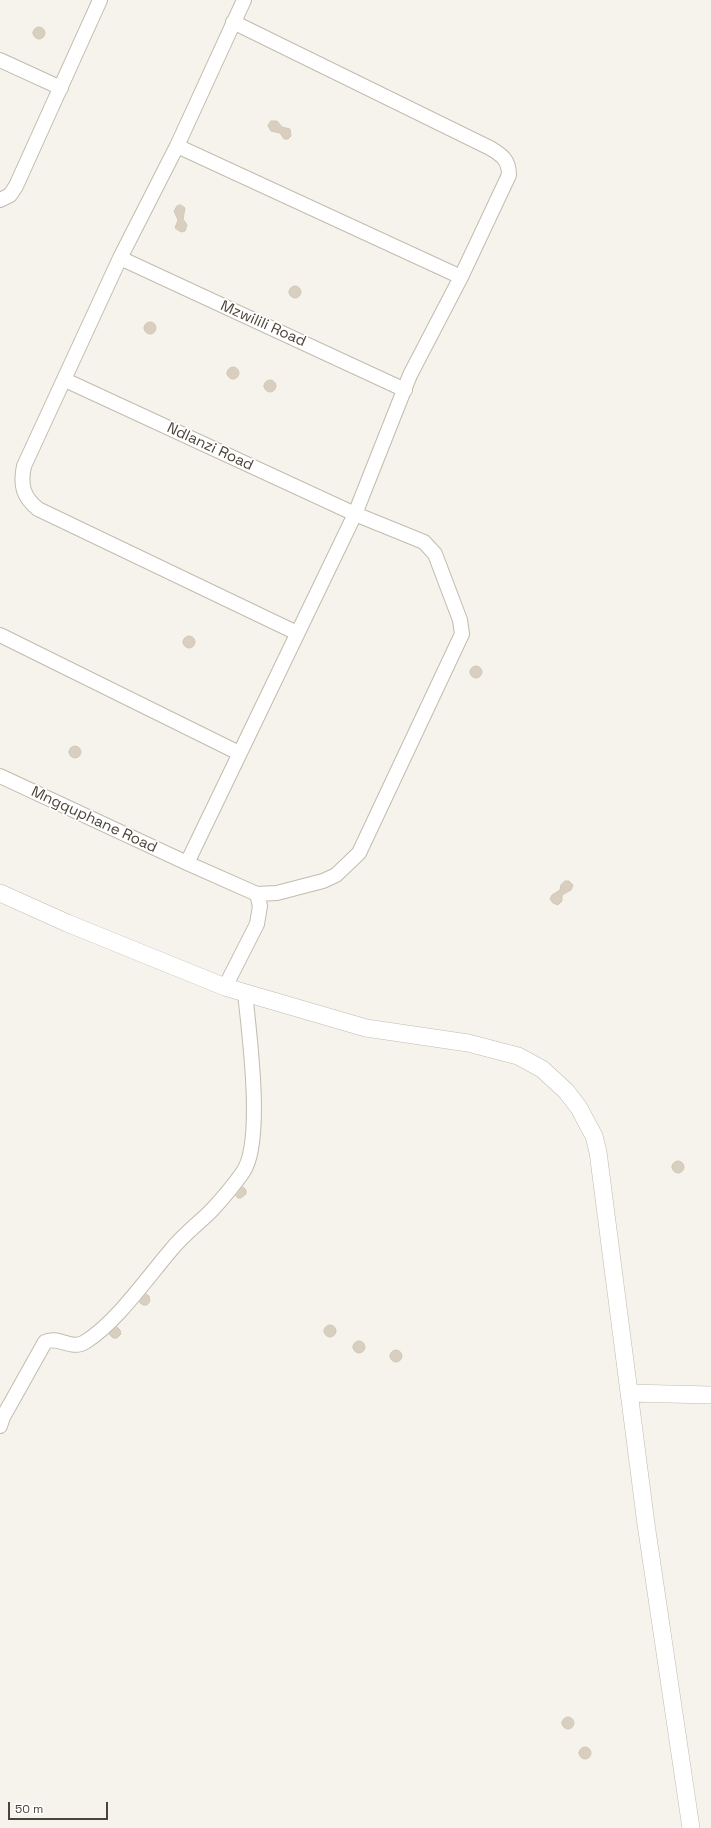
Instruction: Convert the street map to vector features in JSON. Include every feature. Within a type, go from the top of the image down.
[{"type":"street","points":[[0,200],[10,195],[16,186],[100,0]]},
{"type":"street","points":[[244,0],[177,146],[120,258],[24,466],[22,484],[23,492],[31,503],[38,509],[297,633]]},
{"type":"street","points":[[187,863],[355,514],[410,375],[461,277],[510,175],[509,165],[503,156],[490,148],[233,22]]},
{"type":"street","points":[[0,60],[61,88]]},
{"type":"street","points":[[177,146],[461,277]]},
{"type":"street","name":"Mzwilili Road","points":[[120,258],[405,390]]},
{"type":"street","name":"Ndlanzi Road","points":[[65,380],[355,514],[418,540],[435,554],[460,620],[462,634],[359,853],[342,870],[330,878],[277,893],[257,894]]},
{"type":"street","points":[[0,635],[239,753]]},
{"type":"street","name":"Mngquphane Road","points":[[0,776],[257,894]]},
{"type":"street","points":[[0,893],[67,923],[225,987],[366,1028],[468,1043],[518,1056],[542,1069],[566,1091],[579,1108],[594,1136],[598,1152],[646,1524],[690,1828]]},
{"type":"street","points":[[225,987],[257,924],[260,906],[257,894]]},
{"type":"street","points":[[0,1426],[3,1417],[44,1342],[53,1339],[74,1345],[80,1345],[96,1334],[124,1308],[176,1243],[213,1209],[248,1164],[253,1130],[253,1083],[245,993]]},
{"type":"street","points":[[629,1393],[711,1394]]},
{"type":"building","points":[[39,27],[43,29],[45,33],[43,37],[39,39],[35,37],[33,33],[35,29]]},
{"type":"building","points":[[271,121],[277,121],[282,127],[290,129],[291,136],[288,139],[284,139],[280,133],[271,131],[268,126]]},
{"type":"building","points":[[181,205],[185,208],[183,219],[187,225],[185,231],[181,232],[175,228],[178,220],[174,211],[177,206]]},
{"type":"building","points":[[295,286],[299,288],[301,292],[299,296],[295,298],[291,296],[289,292],[291,288]]},
{"type":"building","points":[[150,322],[154,324],[156,328],[154,332],[150,334],[146,332],[144,328],[146,324]]},
{"type":"building","points":[[233,367],[237,369],[239,373],[237,377],[233,379],[229,377],[227,373],[229,369]]},
{"type":"building","points":[[270,380],[274,382],[276,386],[274,390],[270,392],[266,390],[264,386],[266,382]]},
{"type":"building","points":[[189,636],[193,638],[195,642],[193,646],[189,648],[185,646],[183,642],[185,638]]},
{"type":"building","points":[[476,666],[480,668],[482,672],[480,676],[476,678],[472,676],[470,672],[472,668]]},
{"type":"building","points":[[75,746],[79,748],[81,752],[79,756],[75,758],[71,756],[69,752],[71,748]]},
{"type":"building","points":[[565,881],[569,881],[573,885],[571,890],[562,895],[562,901],[558,905],[553,903],[550,899],[552,895],[560,890],[561,885]]},
{"type":"building","points":[[678,1161],[682,1163],[684,1167],[682,1171],[678,1173],[674,1171],[672,1167],[674,1163]]},
{"type":"building","points":[[243,1187],[246,1190],[246,1194],[241,1198],[238,1198],[236,1196]]},
{"type":"building","points":[[146,1294],[149,1296],[150,1301],[147,1305],[143,1305],[139,1302]]},
{"type":"building","points":[[330,1325],[334,1327],[336,1331],[334,1335],[330,1337],[326,1335],[324,1331],[326,1327]]},
{"type":"building","points":[[117,1327],[121,1334],[117,1338],[113,1338],[109,1334]]},
{"type":"building","points":[[359,1341],[363,1343],[365,1347],[363,1351],[359,1353],[355,1351],[353,1347],[355,1343]]},
{"type":"building","points":[[396,1350],[400,1352],[402,1356],[400,1360],[396,1362],[392,1360],[390,1356],[392,1352]]},
{"type":"building","points":[[568,1717],[572,1719],[574,1723],[572,1727],[568,1729],[564,1727],[562,1723],[564,1719]]},
{"type":"building","points":[[585,1747],[589,1749],[591,1753],[589,1757],[585,1759],[581,1757],[579,1753],[581,1749]]}]
